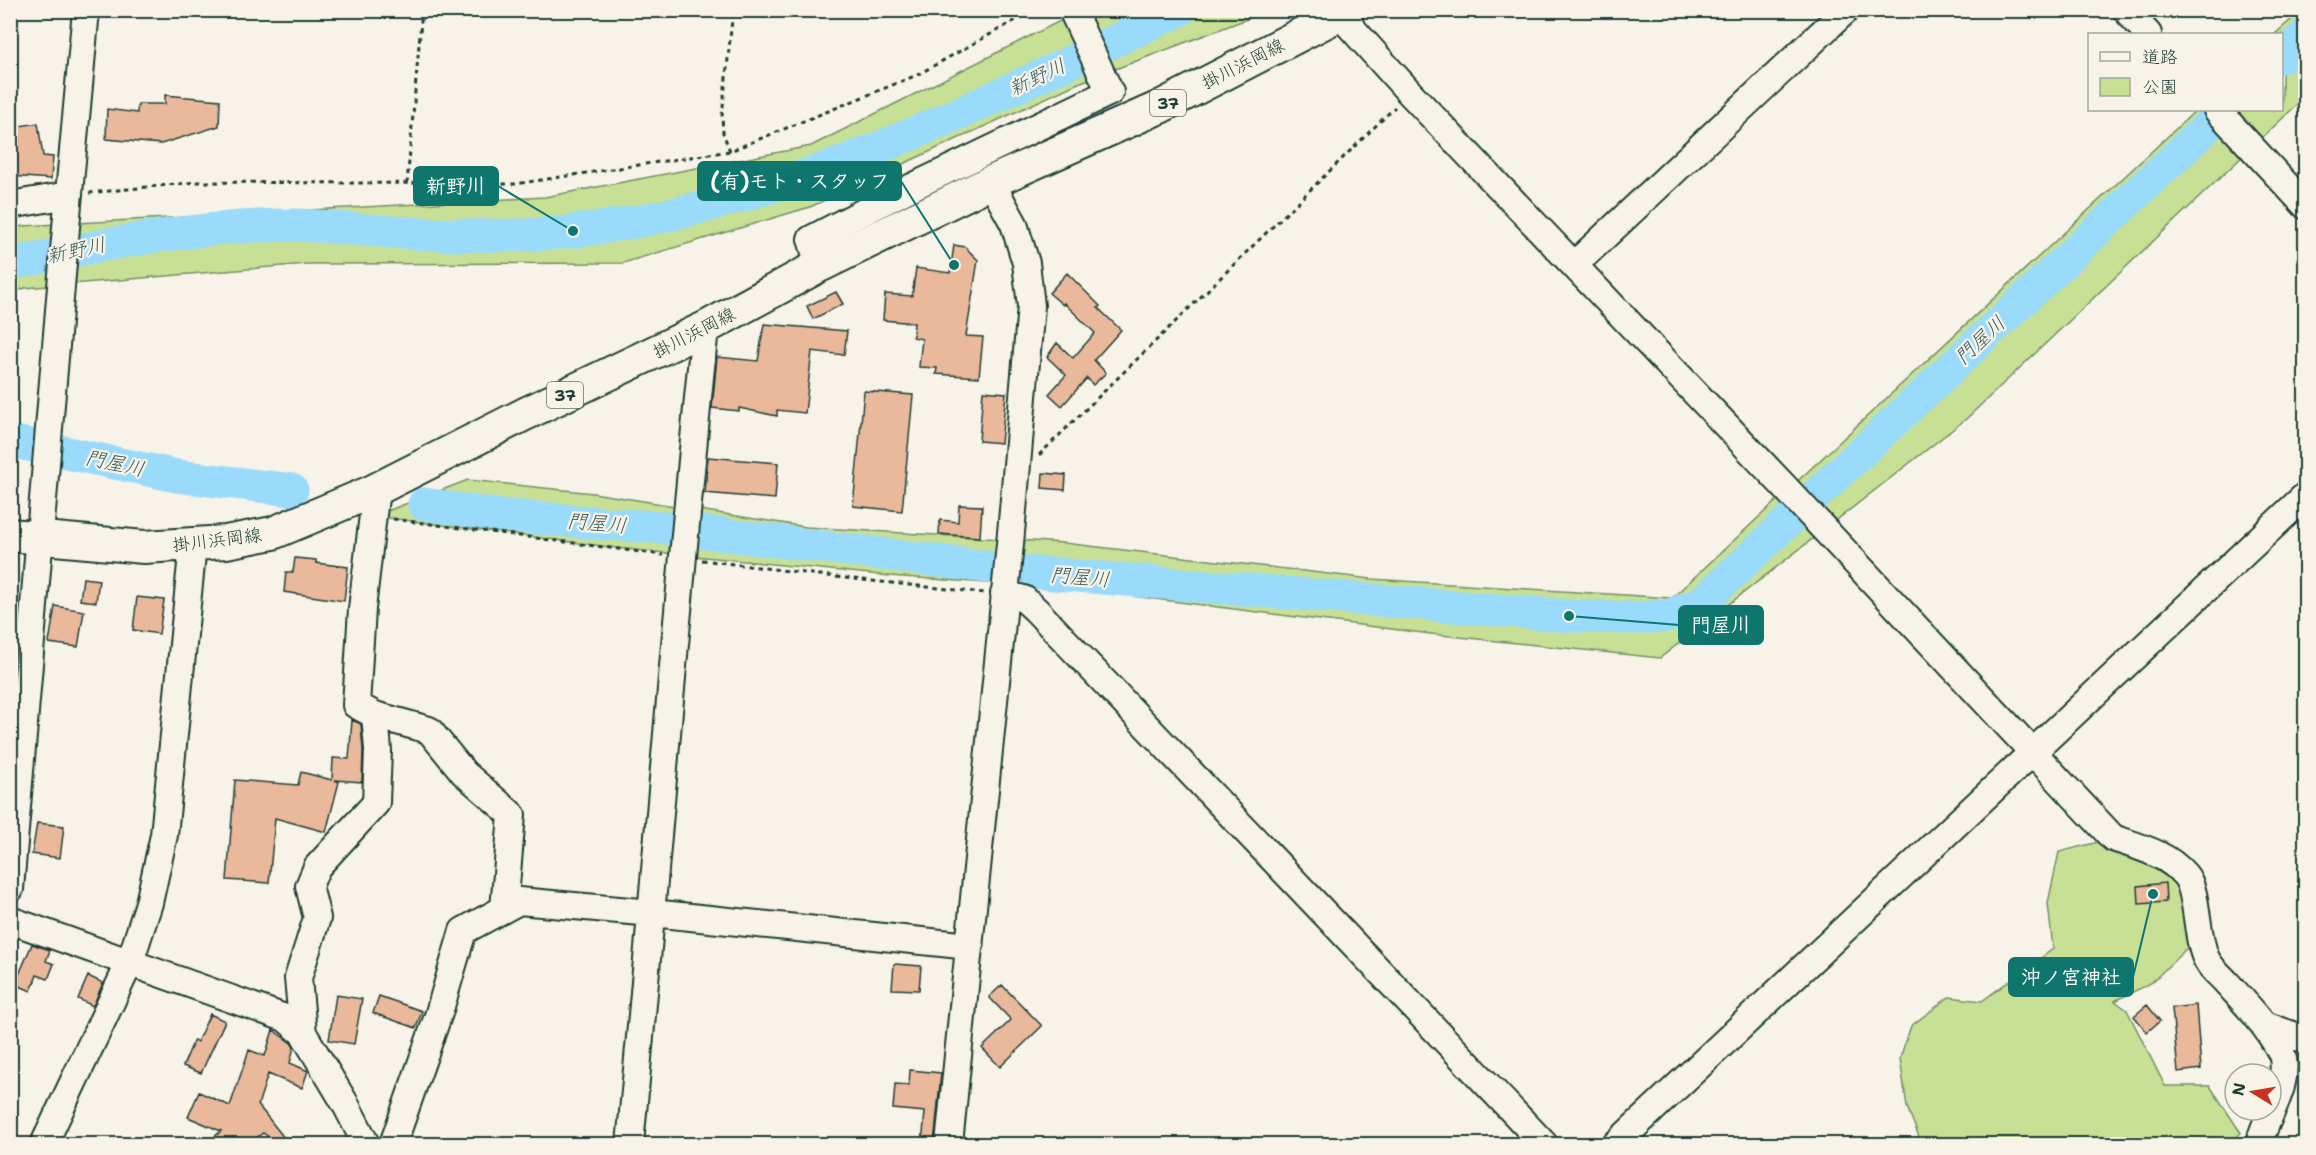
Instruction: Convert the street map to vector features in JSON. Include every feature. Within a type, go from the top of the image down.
[{"type":"main road","name":"掛川浜岡線","points":[[25,537],[144,547],[226,542],[273,533],[376,489],[525,414],[705,328],[819,266],[991,182],[1160,107],[1344,13]]},
{"type":"street","points":[[10,889],[25,537],[61,285],[87,10]]},
{"type":"street","points":[[819,266],[811,239],[910,188],[1110,92],[1072,10]]},
{"type":"street","points":[[1574,265],[1846,10]]},
{"type":"street","points":[[2126,10],[2147,33]]},
{"type":"street","points":[[1344,13],[1410,93],[1823,527],[2113,838],[2152,851],[2170,861],[2187,877],[2201,942],[2208,962],[2265,1025],[2283,1055],[2285,1075],[2281,1091],[2263,1128],[2259,1144]]},
{"type":"street","points":[[2218,111],[2306,206]]},
{"type":"street","points":[[949,1144],[1010,543],[1031,306],[1026,263],[1014,224],[991,182]]},
{"type":"street","points":[[10,205],[69,200]]},
{"type":"street","points":[[630,1144],[652,913],[681,557],[705,328]]},
{"type":"street","points":[[376,489],[356,681],[356,705],[375,715],[429,730],[464,773],[512,815],[504,909]]},
{"type":"street","points":[[1616,1144],[2306,495]]},
{"type":"street","points":[[44,1144],[130,963],[149,903],[164,836],[193,544]]},
{"type":"street","points":[[1004,594],[1024,599],[1036,610],[1544,1144]]},
{"type":"street","points":[[303,1033],[298,978],[316,918],[309,886],[316,867],[376,803],[378,750],[375,715]]},
{"type":"street","points":[[393,1144],[439,1013],[463,931],[519,901],[970,946]]},
{"type":"street","points":[[10,920],[285,1018],[303,1033],[345,1103],[366,1144]]},
{"type":"street","points":[[2265,1025],[2306,1040]]},
{"type":"path","points":[[407,184],[422,10]]},
{"type":"path","points":[[730,151],[723,133],[722,116],[733,10]]},
{"type":"path","points":[[69,200],[197,182],[515,184],[730,151],[917,75],[1034,10]]},
{"type":"path","points":[[1018,457],[1036,457],[1410,93]]},
{"type":"green space","points":[[1080,11],[1268,11],[1076,84],[810,207],[623,263],[307,264],[25,288],[11,293],[11,229],[23,226],[545,197],[811,146]]},
{"type":"green space","points":[[2301,11],[2305,11],[2305,97],[1966,419],[1660,658],[1431,634],[1084,590],[890,576],[616,548],[374,516],[468,480],[593,493],[806,527],[1064,543],[1371,579],[1672,598],[2195,111],[2283,111],[2283,33],[2276,33]]},
{"type":"green space","points":[[2102,841],[2154,861],[2181,879],[2189,946],[2151,983],[2115,1001],[2127,1010],[2165,1086],[2210,1086],[2223,1106],[2223,1122],[2234,1122],[2241,1133],[2229,1144],[1922,1144],[1907,1107],[1900,1058],[1911,1026],[1949,997],[1982,1001],[2053,949],[2048,903],[2059,852]]},
{"type":"building","points":[[165,95],[220,100],[219,126],[161,144],[106,139],[107,109],[137,113],[138,104],[165,104]]},
{"type":"building","points":[[38,123],[43,156],[53,157],[51,179],[10,176],[10,146],[16,146],[13,127]]},
{"type":"building","points":[[954,245],[965,247],[978,260],[966,336],[983,337],[979,377],[936,374],[937,368],[919,367],[922,339],[913,337],[914,323],[883,320],[885,294],[912,296],[916,268],[950,273]]},
{"type":"building","points":[[1067,273],[1121,330],[1094,360],[1106,373],[1093,385],[1087,378],[1062,406],[1049,394],[1066,375],[1047,357],[1057,343],[1073,358],[1095,333],[1064,303],[1063,305],[1049,293]]},
{"type":"building","points":[[836,292],[843,304],[813,319],[807,306]]},
{"type":"building","points":[[764,324],[847,331],[844,355],[812,351],[805,413],[777,410],[777,416],[739,408],[739,411],[712,408],[717,357],[758,361]]},
{"type":"building","points":[[864,391],[913,395],[902,511],[853,506]]},
{"type":"building","points":[[983,391],[1006,393],[1001,443],[979,441]]},
{"type":"building","points":[[708,457],[778,463],[775,499],[705,493]]},
{"type":"building","points":[[1043,473],[1066,475],[1065,490],[1042,488]]},
{"type":"building","points":[[959,505],[982,506],[980,537],[939,534],[940,520],[958,522]]},
{"type":"building","points":[[295,558],[348,567],[344,601],[284,592],[286,572],[293,572]]},
{"type":"building","points":[[83,578],[99,580],[96,602],[80,600]]},
{"type":"building","points":[[137,597],[164,600],[159,634],[133,630]]},
{"type":"building","points":[[55,606],[84,611],[78,647],[49,643]]},
{"type":"building","points":[[352,720],[361,724],[362,782],[335,780],[339,782],[326,832],[275,818],[269,883],[227,880],[235,780],[298,785],[301,772],[332,780],[333,758],[349,759]]},
{"type":"building","points":[[37,823],[64,826],[60,858],[32,854]]},
{"type":"building","points":[[2165,883],[2166,902],[2139,904],[2138,886]]},
{"type":"building","points":[[32,944],[50,950],[46,961],[54,964],[48,979],[37,975],[31,991],[15,984]]},
{"type":"building","points":[[894,964],[921,966],[919,990],[892,989]]},
{"type":"building","points":[[88,976],[103,983],[93,1006],[78,999]]},
{"type":"building","points":[[1002,985],[1042,1026],[1000,1067],[982,1048],[1011,1020],[989,997]]},
{"type":"building","points":[[336,995],[362,999],[354,1044],[329,1040]]},
{"type":"building","points":[[379,996],[422,1011],[416,1028],[373,1013]]},
{"type":"building","points":[[2147,1005],[2160,1021],[2147,1032],[2134,1016]]},
{"type":"building","points":[[2196,1005],[2201,1069],[2178,1072],[2172,1008]]},
{"type":"building","points":[[210,1014],[225,1021],[201,1073],[183,1066],[194,1040],[197,1042]]},
{"type":"building","points":[[273,1030],[294,1047],[290,1063],[308,1071],[302,1088],[268,1074],[258,1105],[289,1144],[279,1144],[263,1133],[248,1144],[206,1144],[221,1131],[188,1117],[199,1092],[230,1106],[249,1050],[265,1056]]},
{"type":"building","points":[[910,1070],[941,1073],[934,1144],[922,1144],[925,1112],[893,1109],[895,1084],[909,1085]]},
{"type":"waterway","name":"新野川","points":[[10,264],[151,237],[222,228],[303,225],[445,235],[497,236],[575,231],[655,218],[733,199],[810,174],[885,145],[960,113],[1180,10]]},
{"type":"waterway","name":"門屋川","points":[[2283,56],[2306,34]]},
{"type":"waterway","name":"門屋川","points":[[424,504],[496,515],[678,529],[1029,572],[1569,616],[1636,618],[1667,616],[1700,604],[2224,111]]},
{"type":"waterway","name":"門屋川","points":[[10,441],[177,476],[292,490]]},
{"type":"place","name":"新野川","points":[[573,231]]},
{"type":"place","name":"(有)モト・スタッフ","points":[[954,265]]},
{"type":"place","name":"門屋川","points":[[1569,616]]},
{"type":"place","name":"沖ノ宮神社","points":[[2153,894]]}]
